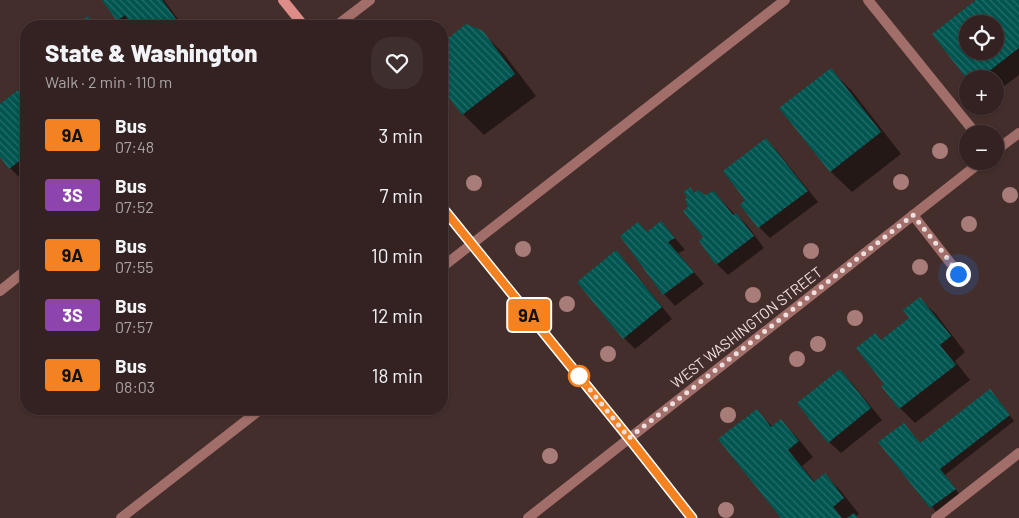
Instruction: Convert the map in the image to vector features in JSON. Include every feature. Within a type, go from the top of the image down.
[{"type":"main road","points":[[283,0],[299,20]]},
{"type":"main road","points":[[448,215],[692,518]]},
{"type":"street","points":[[344,20],[370,0]]},
{"type":"street","points":[[448,263],[785,0]]},
{"type":"street","points":[[868,0],[969,125]]},
{"type":"street","points":[[1004,144],[1019,133]]},
{"type":"street","name":"WEST WASHINGTON STREET","points":[[528,518],[970,170]]},
{"type":"street","points":[[913,215],[958,274]]},
{"type":"street","points":[[0,291],[20,275]]},
{"type":"street","points":[[121,518],[253,415]]},
{"type":"street","points":[[936,518],[1019,453]]},
{"type":"building","points":[[102,0],[162,0],[177,20],[129,20],[125,15],[116,20]]},
{"type":"building","points":[[976,0],[1019,0],[1019,48],[1004,60],[1004,15],[959,15],[959,60],[1004,60],[991,70],[960,70],[932,34]]},
{"type":"building","points":[[88,16],[91,20],[83,20]]},
{"type":"building","points":[[466,24],[483,31],[515,74],[462,115],[448,96],[448,38]]},
{"type":"building","points":[[831,68],[881,132],[830,172],[779,108]]},
{"type":"building","points":[[20,89],[20,161],[9,169],[0,157],[0,104]]},
{"type":"building","points":[[766,138],[808,191],[758,228],[740,205],[745,200],[723,171]]},
{"type":"building","points":[[690,187],[694,193],[698,190],[705,195],[714,191],[733,215],[736,213],[754,236],[716,265],[699,241],[703,237],[683,211],[688,207],[685,199],[687,197],[684,192]]},
{"type":"building","points":[[661,221],[675,238],[668,242],[694,272],[663,295],[620,236],[638,222],[647,232]]},
{"type":"building","points":[[616,250],[662,307],[623,339],[577,282]]},
{"type":"building","points":[[920,297],[951,336],[940,345],[956,365],[899,409],[881,386],[884,384],[856,348],[875,333],[881,340],[909,318],[903,310]]},
{"type":"building","points":[[840,369],[871,408],[828,443],[797,403]]},
{"type":"building","points":[[990,389],[1010,415],[940,469],[956,489],[930,508],[878,442],[904,423],[920,443]]},
{"type":"building","points":[[757,409],[771,427],[781,419],[799,441],[788,450],[814,482],[825,473],[844,498],[833,507],[842,518],[781,518],[718,439]]},
{"type":"building","points":[[854,513],[858,518],[847,518]]},
{"type":"bus line","name":"9A","points":[[448,215],[692,518]]},
{"type":"route","points":[[579,376],[629,438],[913,215],[958,274]]}]
